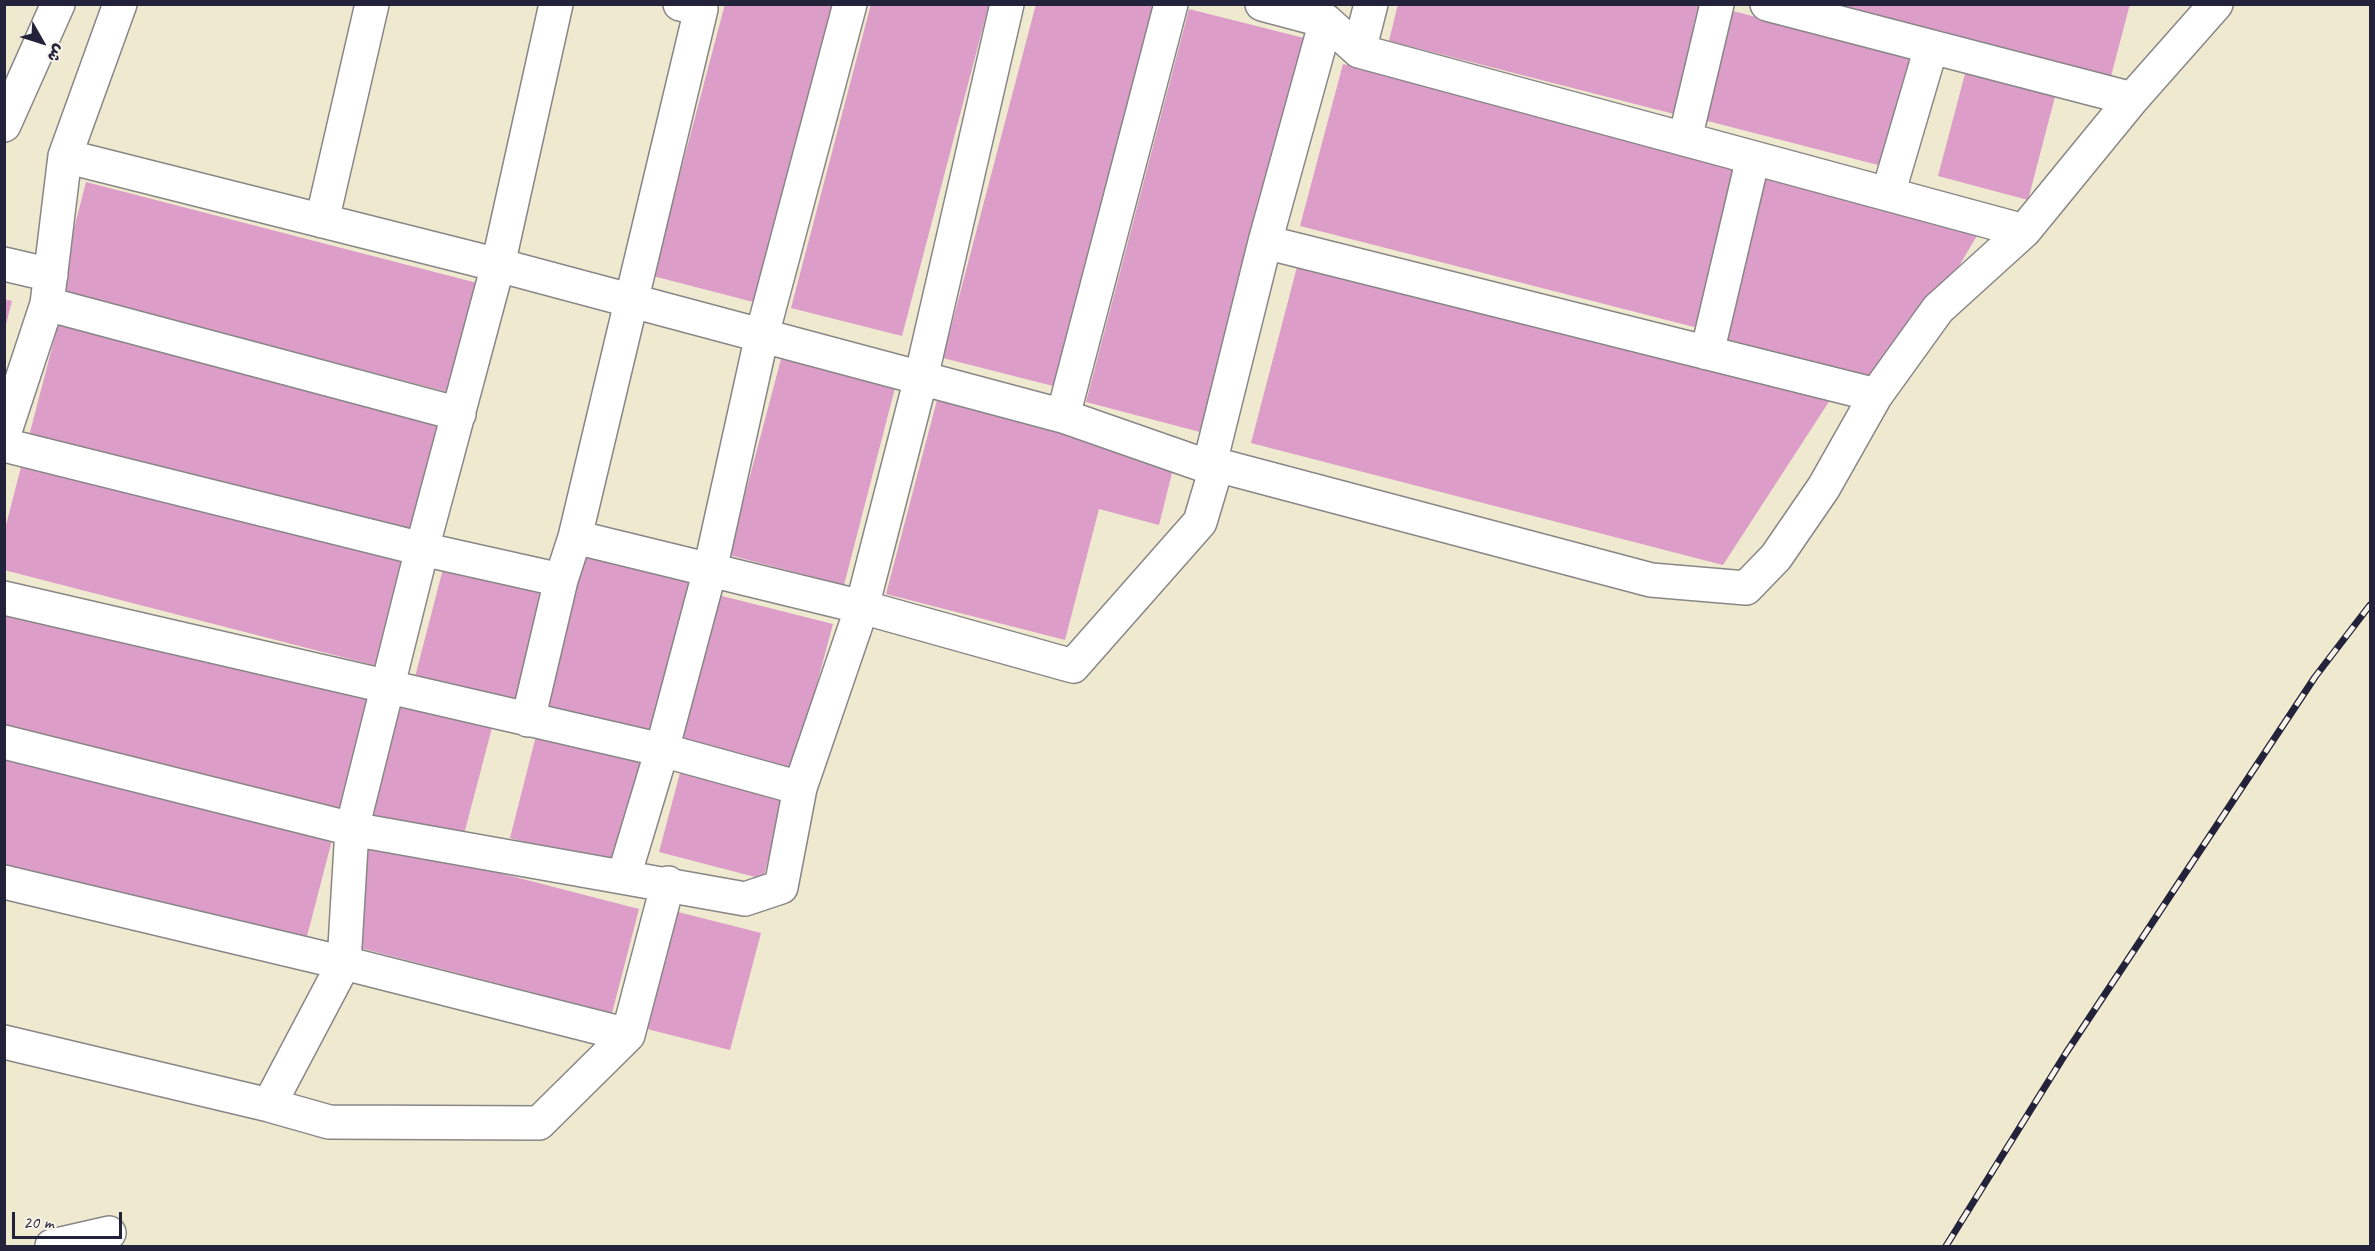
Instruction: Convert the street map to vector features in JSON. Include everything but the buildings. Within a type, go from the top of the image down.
[{"type":"street","points":[[4,125],[58,4]]},
{"type":"street","points":[[4,434],[49,290],[65,156],[120,4]]},
{"type":"street","points":[[322,221],[372,4]]},
{"type":"street","points":[[269,1105],[344,963],[352,829],[386,687],[498,266],[556,4]]},
{"type":"street","points":[[528,720],[561,580],[575,537],[632,303],[701,9],[680,4]]},
{"type":"street","points":[[624,876],[662,750],[710,570],[762,335],[850,4]]},
{"type":"street","points":[[4,742],[352,829],[744,899],[781,887],[800,788],[861,607],[921,378],[1007,4]]},
{"type":"street","points":[[1063,416],[1171,4]]},
{"type":"street","points":[[1262,4],[1326,21],[1359,51],[2024,231]]},
{"type":"street","points":[[1359,51],[1371,4]]},
{"type":"street","points":[[1685,139],[1717,4]]},
{"type":"street","points":[[1767,4],[2132,99]]},
{"type":"street","points":[[65,156],[762,335],[1063,416],[1213,466],[1651,580],[1746,588],[1776,557],[1824,487],[1875,395],[1938,309],[2024,231],[2132,99],[2216,4]]},
{"type":"street","points":[[575,537],[861,607],[1073,666],[1200,522],[1265,242],[1326,21]]},
{"type":"street","points":[[1888,194],[1931,48]]},
{"type":"street","points":[[1707,353],[1753,158]]},
{"type":"street","points":[[1265,242],[1875,395]]},
{"type":"street","points":[[4,264],[49,290],[459,414]]},
{"type":"street","points":[[4,445],[422,549],[561,580]]},
{"type":"street","points":[[4,598],[662,750],[800,788]]},
{"type":"street","points":[[4,882],[344,963],[628,1035]]},
{"type":"street","points":[[4,1041],[269,1105],[329,1122],[539,1123],[628,1035],[668,884]]},
{"type":"street","points":[[52,1246],[109,1233]]},
{"type":"railway","points":[[1946,1246],[2066,1053],[2315,677],[2370,605]]}]
